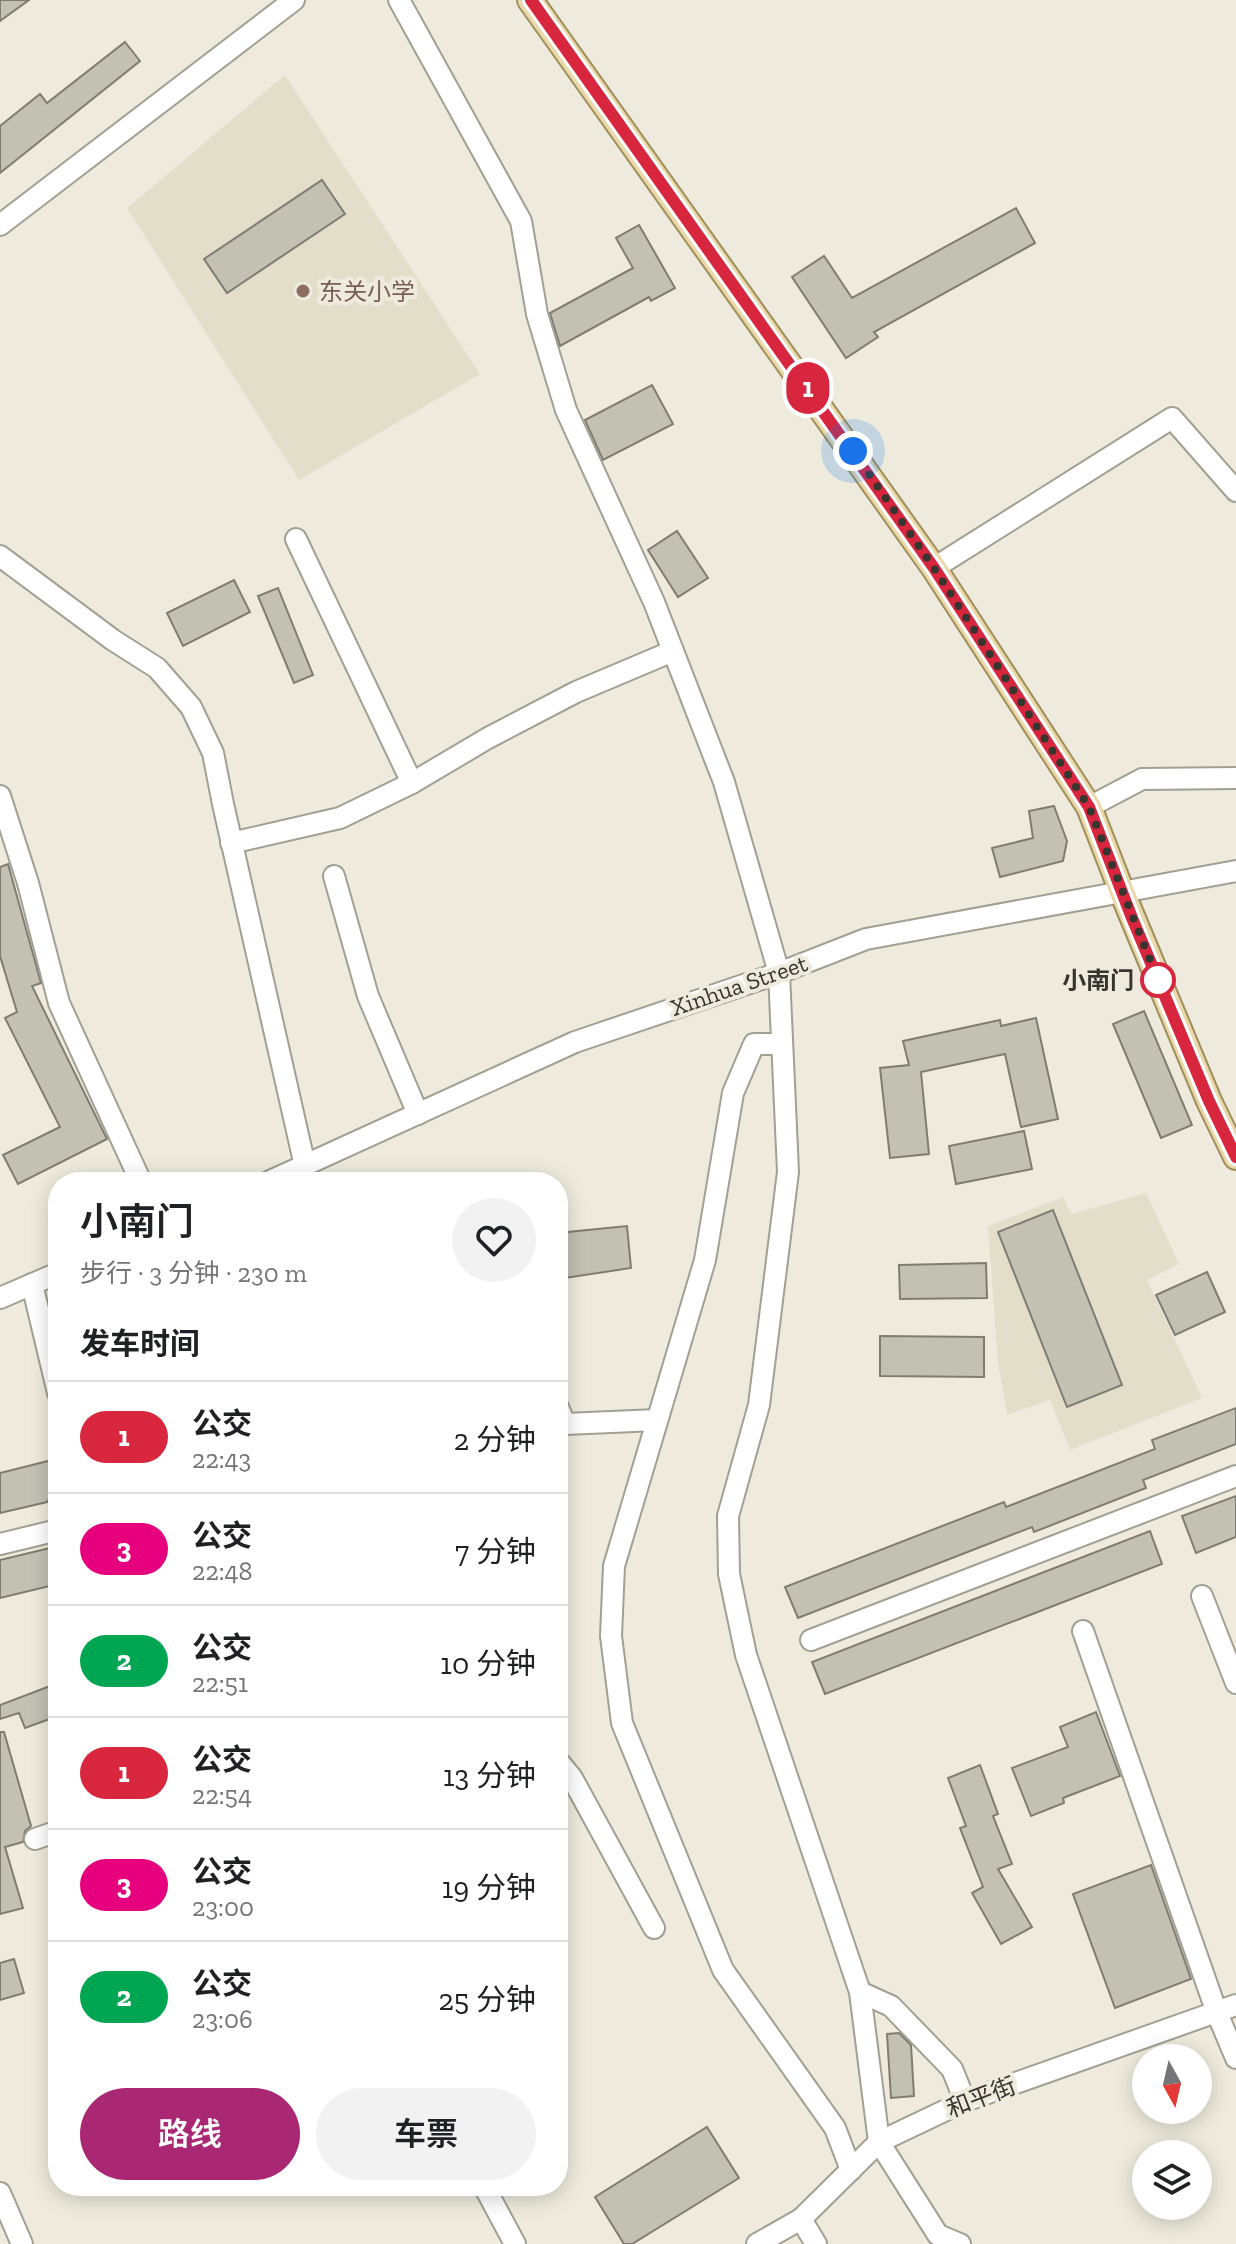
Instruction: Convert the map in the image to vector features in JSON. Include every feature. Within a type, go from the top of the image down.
[{"type":"main road","points":[[530,0],[934,568],[1089,807],[1209,1101],[1236,1157]]},
{"type":"street","points":[[0,225],[294,0]]},
{"type":"street","points":[[399,0],[521,221],[537,314],[566,410],[654,602],[724,782],[779,973],[788,1172],[759,1405],[728,1516],[729,1574],[746,1655],[860,1992],[879,2142],[938,2235],[960,2244]]},
{"type":"street","points":[[934,568],[1172,418],[1236,491]]},
{"type":"street","points":[[296,539],[412,783]]},
{"type":"street","points":[[0,556],[113,640],[157,668],[191,707],[213,753],[305,1166]]},
{"type":"street","points":[[231,843],[340,818],[412,783],[488,738],[576,692],[673,651]]},
{"type":"street","points":[[1089,807],[1142,779],[1236,778]]},
{"type":"street","points":[[0,796],[28,883],[59,1003],[136,1172]]},
{"type":"street","name":"Xinhua Street","points":[[291,1172],[575,1042],[779,973],[866,939],[1236,871]]},
{"type":"street","points":[[334,876],[368,996],[418,1114]]},
{"type":"street","points":[[782,1044],[754,1044],[733,1093],[705,1260],[614,1566],[611,1636],[622,1723],[723,1970],[835,2128],[851,2170]]},
{"type":"street","points":[[0,1298],[48,1277]]},
{"type":"street","points":[[32,1284],[48,1351]]},
{"type":"street","points":[[568,1419],[657,1420]]},
{"type":"street","points":[[811,1640],[1236,1476]]},
{"type":"street","points":[[0,1544],[48,1532]]},
{"type":"street","points":[[1202,1596],[1236,1683]]},
{"type":"street","points":[[1083,1631],[1226,2009],[1236,2058]]},
{"type":"street","points":[[568,1773],[654,1928]]},
{"type":"street","points":[[35,1839],[48,1834]]},
{"type":"street","points":[[860,1992],[891,2006],[952,2069],[965,2101]]},
{"type":"street","name":"和平街","points":[[757,2244],[801,2219],[879,2142],[965,2101],[1226,2009]]},
{"type":"street","points":[[0,2193],[22,2244]]},
{"type":"street","points":[[489,2196],[515,2244]]},
{"type":"street","points":[[801,2219],[816,2244]]},
{"type":"shaded area","name":"东关小学","points":[[285,75],[480,374],[299,480],[127,208]]},
{"type":"shaded area","points":[[1146,1193],[1179,1264],[1147,1280],[1202,1398],[1070,1450],[1050,1400],[1007,1415],[998,1363],[988,1226],[1063,1197],[1071,1214]]},
{"type":"building","points":[[0,0],[29,0],[0,21]]},
{"type":"building","points":[[125,42],[140,61],[0,173],[0,126],[40,94],[47,103]]},
{"type":"building","points":[[322,180],[345,214],[227,293],[204,259]]},
{"type":"building","points":[[1016,208],[1035,243],[874,332],[878,337],[846,358],[792,277],[824,256],[852,298]]},
{"type":"building","points":[[639,225],[675,288],[651,301],[649,297],[560,346],[550,313],[633,268],[616,238]]},
{"type":"building","points":[[652,385],[673,424],[603,460],[585,420]]},
{"type":"building","points":[[677,531],[708,578],[678,597],[648,550]]},
{"type":"building","points":[[234,580],[250,612],[183,646],[167,613]]},
{"type":"building","points":[[278,588],[313,675],[294,683],[258,596]]},
{"type":"building","points":[[1054,806],[1067,841],[1063,861],[1000,877],[992,848],[1033,838],[1029,811]]},
{"type":"building","points":[[8,864],[41,983],[32,986],[107,1139],[18,1184],[3,1155],[60,1127],[5,1018],[17,1012],[0,956],[0,867]]},
{"type":"building","points":[[1144,1011],[1192,1125],[1161,1138],[1113,1024]]},
{"type":"building","points":[[1036,1018],[1058,1119],[1021,1127],[1005,1054],[921,1072],[929,1154],[890,1158],[880,1068],[909,1065],[903,1041],[1000,1020],[1001,1026]]},
{"type":"building","points":[[1024,1131],[1032,1169],[956,1184],[949,1146]]},
{"type":"building","points":[[1053,1210],[1122,1385],[1067,1407],[998,1232]]},
{"type":"building","points":[[627,1226],[631,1268],[568,1278],[568,1232]]},
{"type":"building","points":[[986,1263],[987,1298],[900,1299],[899,1265]]},
{"type":"building","points":[[1207,1272],[1225,1312],[1175,1335],[1156,1295]]},
{"type":"building","points":[[880,1336],[984,1337],[984,1377],[880,1376]]},
{"type":"building","points":[[1236,1408],[1236,1444],[1143,1480],[1146,1488],[1034,1532],[1032,1527],[798,1618],[785,1587],[1004,1502],[1006,1507],[1155,1449],[1152,1440]]},
{"type":"building","points":[[48,1461],[48,1501],[0,1513],[0,1473]]},
{"type":"building","points":[[1236,1496],[1236,1537],[1196,1553],[1182,1516]]},
{"type":"building","points":[[1150,1531],[1162,1564],[825,1694],[812,1662]]},
{"type":"building","points":[[48,1548],[48,1586],[0,1598],[0,1560]]},
{"type":"building","points":[[48,1687],[48,1720],[25,1728],[19,1713],[0,1719],[0,1705]]},
{"type":"building","points":[[1096,1712],[1120,1776],[1063,1798],[1064,1803],[1031,1816],[1012,1768],[1068,1747],[1060,1727]]},
{"type":"building","points":[[0,1732],[4,1732],[31,1826],[25,1831],[23,1842],[5,1847],[23,1908],[0,1914]]},
{"type":"building","points":[[980,1765],[998,1814],[993,1816],[1012,1864],[998,1869],[1032,1927],[1001,1944],[972,1893],[983,1887],[960,1828],[966,1826],[948,1778]]},
{"type":"building","points":[[1151,1865],[1191,1979],[1115,2008],[1073,1894]]},
{"type":"building","points":[[14,1959],[24,1993],[0,2000],[0,1963]]},
{"type":"building","points":[[899,2033],[911,2045],[914,2096],[891,2098],[887,2034]]},
{"type":"building","points":[[707,2127],[739,2178],[632,2244],[624,2244],[595,2197]]},
{"type":"bus line","name":"1","points":[[531,0],[934,568],[1089,807],[1132,918],[1209,1101],[1236,1157]]},
{"type":"place","name":"东关小学","points":[[303,291]]},
{"type":"place","name":"小南门","points":[[1158,980]]},
{"type":"route","points":[[853,451],[934,568],[1089,807],[1158,980]]}]
